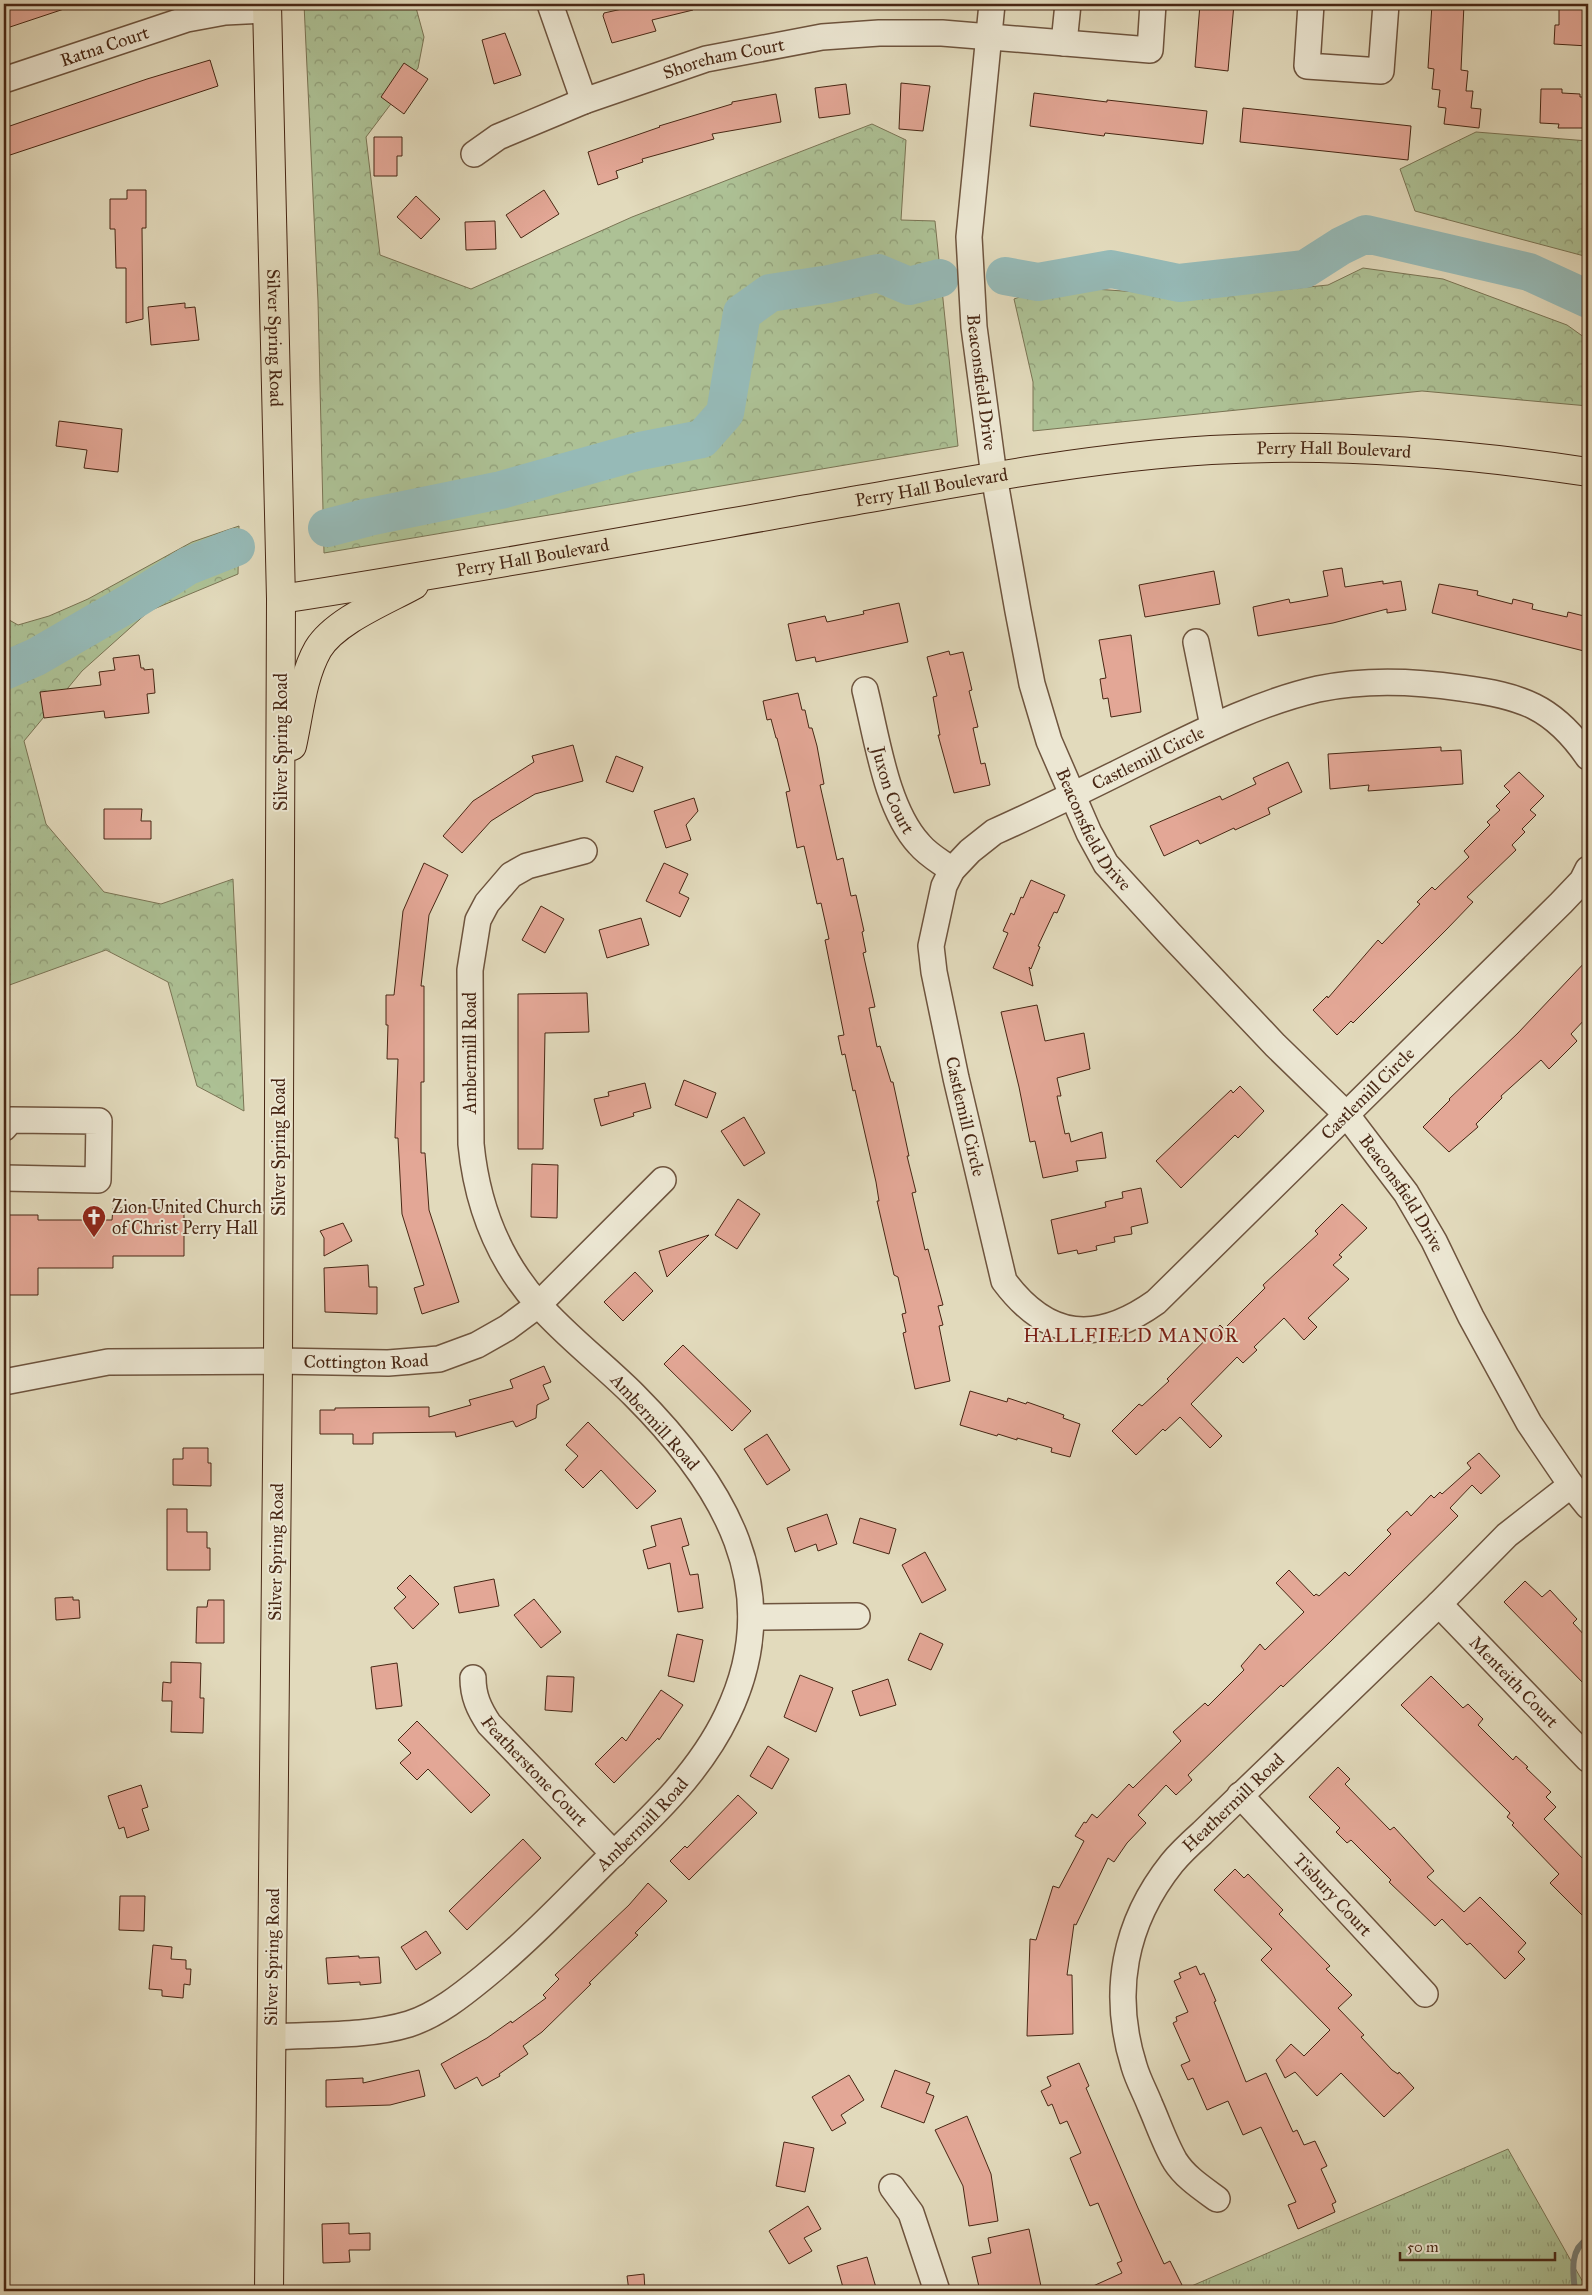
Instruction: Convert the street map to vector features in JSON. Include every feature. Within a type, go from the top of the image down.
[{"type":"main road","name":"Silver Spring Road","points":[[267,7],[281,599],[278,1361],[268,2291]]},
{"type":"main road","name":"Perry Hall Boulevard","points":[[281,599],[432,576],[994,476],[1126,457],[1213,450],[1288,448],[1437,453],[1507,459],[1588,472]]},
{"type":"main road","points":[[281,796],[310,666],[319,648],[346,622],[432,576]]},
{"type":"street","points":[[550,4],[584,101]]},
{"type":"street","name":"Beaconsfield Drive","points":[[992,4],[970,238],[974,326],[994,476],[1032,684],[1049,740],[1071,796],[1088,834],[1106,864],[1249,1018],[1346,1114],[1406,1194],[1434,1241],[1471,1317],[1530,1423],[1571,1485],[1588,1506]]},
{"type":"street","points":[[1064,42],[1068,4]]},
{"type":"street","name":"Shoreham Court","points":[[474,154],[498,137],[584,101],[706,59],[822,37],[879,33],[933,33],[1150,50],[1153,4]]},
{"type":"street","points":[[1311,4],[1307,66],[1381,71],[1386,4]]},
{"type":"street","name":"Ratna Court","points":[[4,80],[187,19],[267,7]]},
{"type":"street","points":[[1196,642],[1213,726]]},
{"type":"street","name":"Castlemill Circle","points":[[1588,757],[1574,737],[1558,720],[1538,708],[1516,699],[1480,690],[1437,684],[1395,682],[1319,689],[1270,703],[1213,726],[994,832],[970,851],[952,870],[944,886],[934,924],[931,946],[934,972],[954,1069],[1004,1281],[1018,1299],[1034,1314],[1050,1324],[1085,1330],[1122,1323],[1138,1315],[1162,1296],[1561,903],[1582,881],[1588,869]]},
{"type":"street","name":"Juxon Court","points":[[865,690],[894,802],[904,824],[920,845],[952,870]]},
{"type":"street","name":"Ambermill Road","points":[[271,2037],[372,2030],[409,2024],[432,2014],[468,1990],[519,1948],[659,1810],[685,1778],[727,1716],[739,1686],[746,1656],[751,1617],[744,1562],[736,1536],[724,1510],[706,1480],[672,1436],[634,1394],[538,1305],[515,1275],[498,1248],[486,1222],[473,1173],[470,1144],[470,970],[478,920],[487,903],[510,875],[527,866],[584,851]]},
{"type":"street","points":[[4,1128],[11,1120],[99,1121],[98,1180],[4,1178]]},
{"type":"street","name":"Cottington Road","points":[[5,1377],[108,1362],[278,1361],[388,1363],[439,1359],[477,1345],[507,1328],[538,1305],[663,1180]]},
{"type":"street","name":"Heathermill Road","points":[[1217,2199],[1194,2183],[1175,2161],[1134,2068],[1123,2018],[1122,1993],[1124,1966],[1139,1914],[1153,1889],[1173,1862],[1240,1795],[1507,1535],[1571,1485]]},
{"type":"street","name":"Menteith Court","points":[[1438,1604],[1588,1759]]},
{"type":"street","points":[[751,1617],[857,1616]]},
{"type":"street","name":"Featherstone Court","points":[[473,1678],[475,1699],[489,1724],[614,1854]]},
{"type":"street","name":"Tisbury Court","points":[[1240,1795],[1425,1994]]},
{"type":"street","points":[[892,2186],[911,2213],[937,2291]]},
{"type":"green space","points":[[304,4],[415,4],[424,37],[418,68],[366,137],[380,255],[471,289],[632,217],[872,124],[906,140],[901,220],[935,221],[958,446],[324,553],[318,301]]},
{"type":"green space","points":[[1476,132],[1588,141],[1588,257],[1415,211],[1400,169]]},
{"type":"green space","points":[[1363,268],[1443,279],[1567,325],[1588,340],[1588,406],[1422,391],[1033,431],[1033,382],[1014,299],[1051,286],[1209,297],[1328,285]]},
{"type":"green space","points":[[239,526],[238,574],[149,611],[82,671],[24,741],[46,824],[104,892],[161,904],[233,879],[244,1111],[197,1086],[168,982],[106,950],[4,987],[4,617],[18,625],[49,616],[88,599],[192,542]]},
{"type":"green space","points":[[1508,2149],[1588,2291],[1180,2291]]},
{"type":"building","points":[[4,4],[70,4],[70,7],[7,28],[4,19]]},
{"type":"building","points":[[621,4],[693,4],[693,10],[652,20],[656,31],[612,43],[603,16],[604,13],[622,9]]},
{"type":"building","points":[[1200,4],[1234,4],[1228,71],[1195,67]]},
{"type":"building","points":[[1432,4],[1464,4],[1461,70],[1468,71],[1466,91],[1473,91],[1471,108],[1481,109],[1479,128],[1444,124],[1446,108],[1438,107],[1440,90],[1432,89],[1434,69],[1428,68]]},
{"type":"building","points":[[1559,4],[1588,4],[1588,46],[1554,44],[1555,25],[1559,25]]},
{"type":"building","points":[[505,33],[521,75],[494,84],[482,40]]},
{"type":"building","points":[[210,60],[218,86],[4,157],[4,128],[147,79]]},
{"type":"building","points":[[404,63],[428,79],[404,114],[381,97]]},
{"type":"building","points":[[901,83],[930,86],[923,131],[899,129]]},
{"type":"building","points":[[846,84],[850,114],[819,118],[815,88]]},
{"type":"building","points":[[1541,89],[1562,89],[1562,93],[1580,94],[1580,97],[1588,97],[1588,128],[1558,128],[1559,124],[1540,123]]},
{"type":"building","points":[[1034,93],[1207,111],[1203,144],[1105,133],[1104,136],[1030,126]]},
{"type":"building","points":[[776,94],[781,122],[712,134],[714,139],[642,159],[643,162],[616,171],[618,178],[598,185],[588,152],[659,126],[732,104],[732,102]]},
{"type":"building","points":[[1243,108],[1411,126],[1408,160],[1240,142]]},
{"type":"building","points":[[374,137],[402,137],[402,156],[397,156],[397,176],[374,176]]},
{"type":"building","points":[[127,190],[146,190],[146,228],[142,228],[143,319],[126,323],[126,268],[116,268],[115,229],[110,229],[110,199],[127,199]]},
{"type":"building","points":[[544,190],[559,214],[521,238],[506,215]]},
{"type":"building","points":[[416,196],[440,219],[421,239],[397,217]]},
{"type":"building","points":[[495,221],[496,249],[466,250],[465,222]]},
{"type":"building","points":[[185,303],[185,308],[195,307],[199,340],[151,345],[148,307]]},
{"type":"building","points":[[59,421],[122,429],[118,472],[84,468],[87,450],[56,446]]},
{"type":"building","points":[[1342,568],[1345,587],[1383,581],[1383,584],[1401,581],[1406,610],[1387,613],[1387,609],[1333,623],[1258,636],[1253,607],[1289,599],[1290,603],[1328,596],[1323,571]]},
{"type":"building","points":[[1214,571],[1220,604],[1145,617],[1139,585]]},
{"type":"building","points":[[1439,584],[1478,591],[1477,595],[1512,604],[1513,599],[1533,604],[1532,609],[1567,617],[1568,612],[1588,617],[1588,652],[1432,613]]},
{"type":"building","points":[[899,603],[908,642],[816,662],[815,657],[796,661],[788,624],[825,616],[827,622],[864,614],[863,611]]},
{"type":"building","points":[[1131,635],[1141,712],[1111,717],[1108,698],[1103,699],[1100,679],[1106,678],[1099,640]]},
{"type":"building","points":[[949,651],[950,655],[963,652],[972,690],[969,691],[978,727],[973,728],[981,764],[985,763],[990,785],[954,793],[938,735],[940,735],[933,697],[937,696],[927,657]]},
{"type":"building","points":[[139,655],[141,668],[144,668],[144,670],[153,669],[155,693],[147,694],[149,713],[105,718],[104,711],[44,718],[40,692],[101,685],[99,672],[115,670],[113,658]]},
{"type":"building","points":[[798,693],[802,710],[805,710],[809,728],[812,728],[817,746],[824,784],[820,785],[837,860],[843,858],[851,896],[856,895],[864,931],[862,932],[866,952],[863,953],[875,1007],[869,1008],[877,1047],[880,1046],[891,1082],[893,1082],[916,1192],[912,1193],[925,1250],[928,1249],[943,1305],[938,1306],[943,1325],[939,1326],[950,1381],[915,1389],[903,1333],[906,1332],[902,1314],[906,1313],[898,1277],[894,1275],[877,1201],[879,1201],[876,1182],[855,1090],[853,1091],[845,1054],[842,1055],[838,1036],[844,1035],[825,940],[829,939],[821,903],[817,904],[804,846],[797,848],[786,792],[790,791],[777,738],[771,719],[767,720],[763,701]]},
{"type":"building","points":[[573,745],[583,781],[535,794],[491,821],[462,853],[443,836],[473,801],[534,762],[532,756]]},
{"type":"building","points":[[1441,747],[1441,751],[1461,750],[1463,784],[1368,791],[1369,785],[1330,789],[1328,754]]},
{"type":"building","points":[[616,756],[643,767],[633,792],[606,782]]},
{"type":"building","points":[[1288,762],[1302,792],[1268,808],[1270,814],[1200,844],[1198,840],[1164,856],[1150,826],[1220,796],[1222,800],[1256,784],[1253,778]]},
{"type":"building","points":[[1519,772],[1544,796],[1530,810],[1536,815],[1522,829],[1525,832],[1512,845],[1516,850],[1467,897],[1473,902],[1447,929],[1353,1023],[1351,1021],[1337,1035],[1313,1010],[1327,996],[1328,998],[1378,940],[1382,944],[1420,904],[1417,902],[1432,887],[1435,890],[1469,857],[1464,851],[1490,825],[1487,822],[1500,810],[1496,806],[1510,792],[1504,786]]},
{"type":"building","points":[[694,798],[698,811],[686,825],[691,840],[666,848],[654,811]]},
{"type":"building","points":[[104,809],[142,809],[141,821],[151,821],[151,839],[104,839]]},
{"type":"building","points":[[424,863],[448,875],[429,915],[421,986],[424,986],[424,1082],[421,1082],[421,1153],[425,1153],[429,1210],[459,1302],[422,1314],[414,1288],[424,1285],[402,1214],[398,1138],[395,1138],[398,1059],[387,1059],[388,1025],[386,1025],[386,995],[394,995],[403,911]]},
{"type":"building","points":[[664,863],[688,874],[679,893],[689,898],[680,917],[646,901]]},
{"type":"building","points":[[1031,880],[1065,895],[1057,913],[1054,912],[1038,946],[1040,947],[1031,969],[1029,967],[1033,986],[993,968],[1008,933],[1003,931],[1011,913],[1014,915],[1021,897],[1023,898]]},
{"type":"building","points":[[541,906],[564,919],[545,953],[522,940]]},
{"type":"building","points":[[641,918],[649,945],[607,958],[599,930]]},
{"type":"building","points":[[1588,959],[1588,1016],[1571,1034],[1577,1041],[1549,1069],[1541,1060],[1501,1096],[1502,1098],[1476,1124],[1478,1127],[1449,1152],[1423,1127],[1449,1099],[1518,1033]]},
{"type":"building","points":[[587,993],[589,1032],[545,1033],[543,1149],[518,1149],[518,994]]},
{"type":"building","points":[[1037,1005],[1045,1041],[1084,1033],[1090,1069],[1057,1078],[1061,1096],[1057,1096],[1065,1134],[1069,1133],[1071,1142],[1102,1132],[1106,1158],[1076,1161],[1078,1171],[1043,1178],[1035,1141],[1030,1142],[1001,1012]]},
{"type":"building","points":[[684,1080],[716,1093],[707,1118],[675,1105]]},
{"type":"building","points":[[645,1083],[651,1108],[633,1113],[634,1116],[601,1126],[594,1099],[609,1096],[608,1092]]},
{"type":"building","points":[[1240,1086],[1264,1111],[1238,1138],[1235,1135],[1181,1188],[1156,1161],[1231,1090],[1233,1093]]},
{"type":"building","points":[[744,1117],[765,1153],[744,1166],[721,1131]]},
{"type":"building","points":[[532,1164],[558,1165],[557,1218],[531,1217]]},
{"type":"building","points":[[1141,1188],[1148,1223],[1131,1227],[1132,1234],[1114,1237],[1115,1242],[1096,1246],[1097,1250],[1078,1254],[1077,1250],[1058,1254],[1051,1220],[1106,1207],[1105,1202],[1123,1198],[1122,1192]]},
{"type":"building","points":[[738,1199],[760,1214],[737,1249],[715,1235]]},
{"type":"building","points":[[1342,1204],[1367,1228],[1339,1255],[1342,1257],[1333,1265],[1349,1279],[1308,1318],[1317,1327],[1304,1340],[1284,1318],[1254,1347],[1257,1350],[1243,1363],[1237,1357],[1191,1404],[1222,1436],[1210,1448],[1180,1417],[1165,1431],[1163,1429],[1136,1455],[1112,1431],[1139,1404],[1142,1406],[1169,1381],[1167,1379],[1220,1325],[1224,1329],[1265,1288],[1263,1285],[1318,1234],[1315,1231]]},
{"type":"building","name":"Zion United Church of Christ Perry Hall","points":[[113,1208],[184,1208],[184,1256],[113,1256],[113,1268],[38,1268],[38,1295],[4,1295],[4,1215],[38,1215],[38,1220],[112,1220]]},
{"type":"building","points":[[343,1223],[352,1241],[324,1256],[324,1238],[320,1231]]},
{"type":"building","points":[[709,1235],[667,1277],[659,1251]]},
{"type":"building","points":[[368,1265],[369,1287],[377,1287],[377,1314],[325,1312],[324,1268]]},
{"type":"building","points":[[635,1272],[653,1291],[623,1321],[604,1302]]},
{"type":"building","points":[[683,1345],[751,1411],[732,1431],[664,1364]]},
{"type":"building","points":[[544,1366],[551,1382],[543,1385],[549,1399],[537,1405],[536,1418],[516,1427],[513,1421],[456,1437],[455,1432],[373,1433],[373,1444],[353,1444],[353,1434],[320,1434],[320,1410],[335,1410],[335,1408],[429,1407],[429,1417],[471,1405],[469,1400],[513,1388],[510,1380]]},
{"type":"building","points":[[970,1391],[1007,1402],[1008,1398],[1026,1404],[1027,1402],[1064,1415],[1063,1418],[1080,1424],[1070,1457],[1051,1452],[1052,1448],[1017,1438],[1017,1440],[998,1434],[997,1436],[960,1425]]},
{"type":"building","points":[[588,1422],[656,1491],[637,1509],[601,1470],[583,1488],[565,1470],[578,1456],[566,1445]]},
{"type":"building","points":[[767,1434],[790,1470],[767,1485],[744,1449]]},
{"type":"building","points":[[183,1448],[208,1448],[208,1463],[211,1463],[211,1486],[173,1485],[173,1459],[183,1459]]},
{"type":"building","points":[[1479,1453],[1500,1476],[1481,1494],[1472,1485],[1450,1508],[1458,1516],[1330,1642],[1283,1687],[1281,1685],[1188,1775],[1192,1780],[1176,1795],[1166,1785],[1138,1815],[1146,1823],[1127,1843],[1114,1862],[1108,1858],[1076,1925],[1074,1924],[1067,1975],[1072,1975],[1073,2034],[1027,2036],[1030,1939],[1036,1940],[1053,1886],[1059,1888],[1084,1841],[1075,1836],[1084,1822],[1086,1823],[1092,1814],[1097,1818],[1129,1784],[1133,1788],[1181,1741],[1173,1732],[1205,1703],[1208,1706],[1244,1670],[1241,1666],[1260,1644],[1265,1650],[1304,1612],[1276,1583],[1289,1570],[1314,1596],[1316,1594],[1319,1596],[1345,1572],[1349,1576],[1391,1534],[1387,1530],[1407,1511],[1411,1516],[1431,1495],[1434,1498],[1440,1492],[1442,1494],[1471,1468],[1467,1463]]},
{"type":"building","points":[[167,1509],[187,1509],[187,1532],[207,1532],[207,1548],[210,1548],[210,1570],[167,1570]]},
{"type":"building","points":[[827,1514],[837,1544],[818,1551],[816,1544],[795,1552],[787,1528]]},
{"type":"building","points":[[681,1518],[689,1545],[682,1547],[690,1575],[698,1574],[703,1608],[678,1612],[670,1563],[648,1569],[643,1550],[656,1546],[651,1526]]},
{"type":"building","points":[[860,1518],[896,1529],[889,1554],[853,1543]]},
{"type":"building","points":[[925,1552],[946,1590],[922,1603],[902,1565]]},
{"type":"building","points":[[410,1575],[439,1604],[413,1629],[394,1608],[406,1597],[397,1588]]},
{"type":"building","points":[[494,1579],[499,1606],[459,1613],[454,1587]]},
{"type":"building","points":[[1525,1581],[1542,1597],[1550,1590],[1577,1619],[1573,1623],[1588,1639],[1588,1688],[1504,1602]]},
{"type":"building","points":[[73,1597],[73,1600],[79,1600],[80,1618],[56,1620],[55,1598]]},
{"type":"building","points":[[534,1599],[561,1632],[541,1648],[514,1615]]},
{"type":"building","points":[[208,1600],[224,1600],[224,1643],[196,1643],[197,1607],[207,1607]]},
{"type":"building","points":[[920,1633],[943,1644],[931,1670],[908,1660]]},
{"type":"building","points":[[677,1634],[703,1640],[694,1682],[668,1676]]},
{"type":"building","points":[[171,1662],[201,1663],[200,1698],[204,1698],[203,1733],[171,1732],[172,1701],[162,1701],[163,1682],[171,1683]]},
{"type":"building","points":[[397,1663],[402,1706],[376,1709],[371,1667]]},
{"type":"building","points":[[800,1675],[833,1688],[816,1732],[784,1717]]},
{"type":"building","points":[[547,1676],[574,1677],[572,1712],[545,1710]]},
{"type":"building","points":[[1431,1676],[1463,1708],[1468,1704],[1483,1719],[1478,1725],[1513,1760],[1516,1756],[1528,1767],[1526,1768],[1551,1792],[1546,1797],[1556,1807],[1544,1819],[1588,1864],[1588,1921],[1550,1883],[1559,1874],[1512,1825],[1514,1823],[1507,1817],[1510,1813],[1401,1705]]},
{"type":"building","points":[[888,1679],[896,1705],[860,1716],[852,1691]]},
{"type":"building","points":[[661,1690],[683,1705],[659,1740],[658,1738],[614,1783],[595,1764],[622,1737],[626,1741]]},
{"type":"building","points":[[417,1721],[490,1795],[471,1813],[428,1769],[417,1780],[400,1763],[411,1753],[398,1740]]},
{"type":"building","points":[[768,1746],[789,1759],[772,1789],[750,1776]]},
{"type":"building","points":[[1338,1767],[1350,1779],[1345,1784],[1390,1830],[1394,1827],[1434,1871],[1427,1877],[1464,1912],[1480,1897],[1526,1943],[1518,1952],[1525,1959],[1505,1979],[1470,1943],[1467,1945],[1442,1919],[1435,1926],[1389,1882],[1391,1880],[1351,1840],[1347,1843],[1336,1832],[1340,1828],[1309,1797]]},
{"type":"building","points":[[141,1785],[148,1807],[142,1809],[149,1830],[127,1838],[124,1827],[119,1829],[108,1796]]},
{"type":"building","points":[[738,1795],[757,1813],[689,1880],[670,1861],[685,1846],[687,1848]]},
{"type":"building","points":[[523,1839],[541,1858],[467,1930],[449,1911]]},
{"type":"building","points":[[1235,1869],[1244,1878],[1248,1874],[1283,1910],[1279,1914],[1330,1966],[1326,1969],[1352,1995],[1338,2008],[1364,2035],[1361,2037],[1392,2070],[1398,2074],[1399,2072],[1414,2088],[1384,2117],[1341,2073],[1317,2096],[1295,2072],[1285,2078],[1276,2060],[1291,2044],[1304,2056],[1330,2030],[1261,1960],[1272,1949],[1214,1890]]},
{"type":"building","points":[[648,1883],[667,1901],[635,1933],[638,1935],[589,1983],[591,1984],[542,2032],[523,2046],[528,2054],[499,2074],[500,2076],[482,2086],[477,2077],[455,2089],[441,2064],[487,2038],[511,2021],[512,2023],[546,1998],[543,1995],[559,1979],[555,1975],[629,1905]]},
{"type":"building","points":[[120,1896],[145,1896],[144,1931],[119,1930]]},
{"type":"building","points":[[426,1931],[441,1953],[416,1970],[401,1947]]},
{"type":"building","points":[[153,1945],[172,1947],[171,1959],[186,1960],[186,1969],[191,1969],[190,1985],[184,1984],[183,1998],[162,1996],[162,1990],[149,1989]]},
{"type":"building","points":[[359,1956],[359,1958],[379,1957],[381,1983],[360,1985],[360,1982],[328,1984],[326,1958]]},
{"type":"building","points":[[1196,1966],[1200,1975],[1204,1973],[1246,2082],[1266,2073],[1293,2132],[1297,2130],[1304,2145],[1315,2141],[1327,2166],[1321,2169],[1336,2202],[1332,2204],[1335,2212],[1298,2229],[1288,2205],[1296,2202],[1261,2127],[1243,2135],[1228,2101],[1207,2110],[1193,2078],[1188,2080],[1181,2065],[1190,2061],[1173,2023],[1177,2021],[1176,2017],[1188,2012],[1174,1981],[1181,1978],[1179,1973]]},
{"type":"building","points":[[1079,2063],[1089,2086],[1086,2088],[1138,2208],[1164,2264],[1170,2261],[1182,2285],[1168,2291],[1082,2291],[1122,2273],[1117,2263],[1122,2261],[1098,2203],[1090,2206],[1070,2158],[1081,2153],[1067,2121],[1060,2124],[1052,2104],[1048,2106],[1041,2091],[1051,2086],[1047,2077]]},
{"type":"building","points":[[419,2070],[425,2096],[390,2105],[326,2107],[326,2080],[363,2078],[363,2083]]},
{"type":"building","points":[[895,2070],[930,2083],[926,2093],[934,2096],[924,2123],[881,2107]]},
{"type":"building","points":[[849,2075],[864,2100],[841,2115],[846,2123],[832,2131],[812,2097]]},
{"type":"building","points":[[967,2116],[991,2174],[998,2221],[969,2226],[963,2186],[935,2130]]},
{"type":"building","points":[[784,2142],[814,2148],[805,2192],[776,2186]]},
{"type":"building","points":[[808,2206],[821,2229],[804,2238],[812,2251],[789,2264],[769,2231]]},
{"type":"building","points":[[349,2223],[349,2234],[370,2233],[370,2250],[349,2250],[350,2262],[323,2263],[322,2224]]},
{"type":"building","points":[[1029,2229],[1042,2291],[980,2291],[972,2257],[991,2253],[988,2238]]},
{"type":"building","points":[[867,2257],[877,2291],[844,2291],[837,2266]]},
{"type":"building","points":[[644,2274],[645,2291],[629,2291],[627,2276]]},
{"type":"waterway","points":[[1005,276],[1038,282],[1111,269],[1179,283],[1305,269],[1341,246],[1366,234],[1529,272],[1588,299]]},
{"type":"waterway","points":[[327,528],[369,517],[501,490],[640,451],[702,439],[725,413],[742,313],[770,293],[829,284],[878,273],[909,286],[940,278]]},
{"type":"waterway","points":[[4,671],[36,657],[131,602],[188,566],[236,547]]},
{"type":"waterway","points":[[1575,2291],[1573,2269],[1575,2255],[1582,2243],[1588,2239]]},
{"type":"place","name":"Zion United Church of Christ Perry Hall","points":[[94,1238]]},
{"type":"district","name":"HALLFIELD MANOR","points":[[1131,1335]]}]
